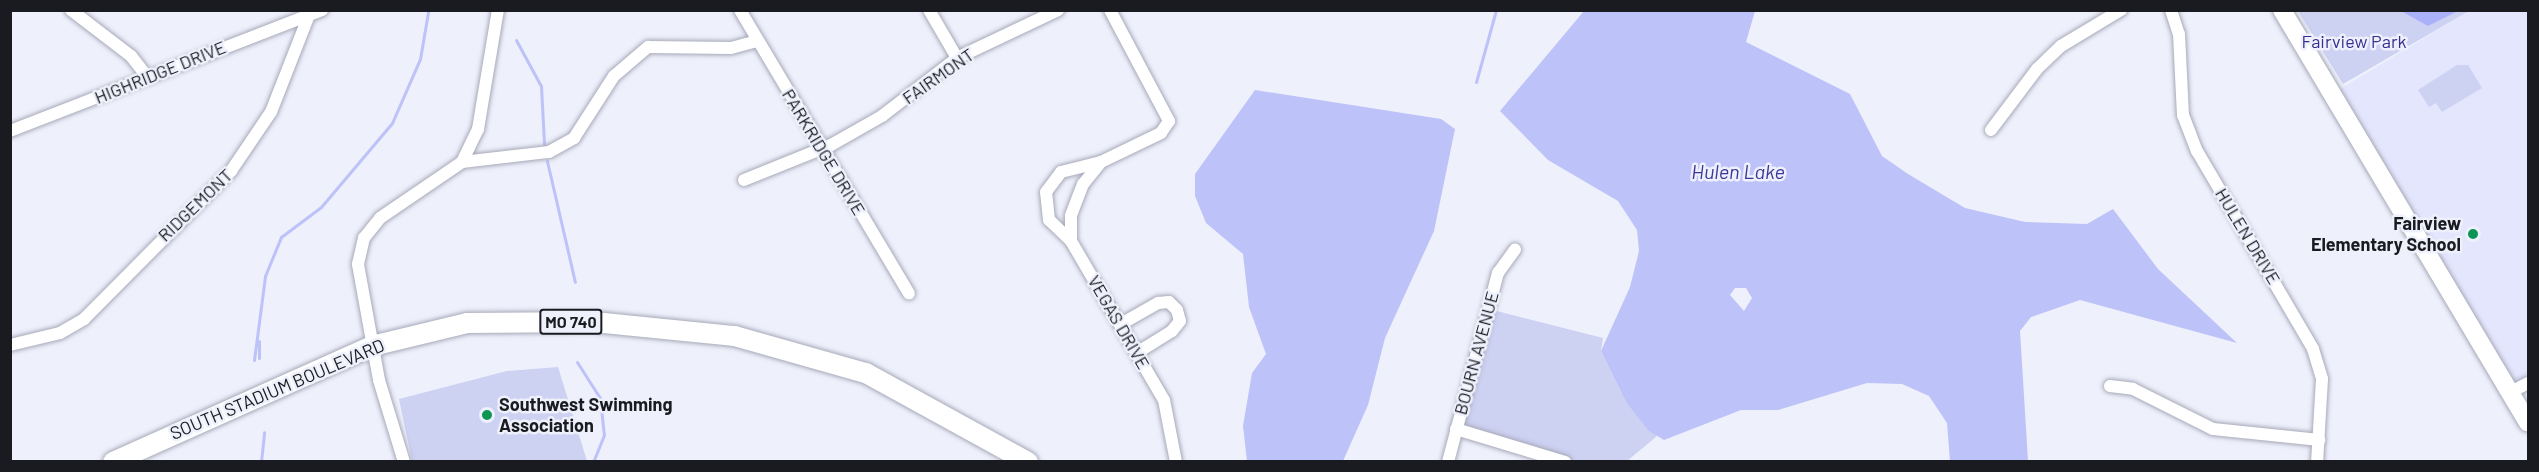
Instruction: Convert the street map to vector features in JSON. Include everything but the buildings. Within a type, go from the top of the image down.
[{"type":"main road","name":"SOUTH STADIUM BOULEVARD","points":[[113,462],[372,346],[467,323],[594,322],[735,336],[866,373],[1028,462]]},
{"type":"street","points":[[71,10],[131,56],[148,78]]},
{"type":"street","points":[[309,15],[322,10]]},
{"type":"street","points":[[462,162],[478,129],[498,10]]},
{"type":"street","name":"PARKRIDGE DRIVE","points":[[740,10],[909,293]]},
{"type":"street","points":[[929,10],[957,58]]},
{"type":"street","name":"FAIRMONT","points":[[744,180],[822,150],[882,116],[957,58],[1058,10]]},
{"type":"street","points":[[1071,241],[1071,216],[1083,184],[1101,162],[1167,128],[1167,114],[1110,10]]},
{"type":"street","points":[[1991,130],[2037,69],[2061,46],[2121,10]]},
{"type":"street","name":"HULEN DRIVE","points":[[2170,10],[2179,34],[2183,115],[2197,151],[2313,349],[2322,379],[2318,462]]},
{"type":"street","points":[[2282,10],[2529,422]]},
{"type":"street","name":"HIGHRIDGE DRIVE","points":[[10,130],[309,15]]},
{"type":"street","name":"RIDGEMONT","points":[[10,345],[60,333],[84,319],[231,171],[271,112],[309,15]]},
{"type":"street","points":[[404,462],[372,346],[358,264],[364,238],[380,218],[462,162],[549,152],[574,138],[614,76],[648,47],[730,48],[757,41]]},
{"type":"street","name":"VEGAS DRIVE","points":[[1101,162],[1061,172],[1046,192],[1049,220],[1071,241],[1138,352],[1172,423],[1176,462]]},
{"type":"street","name":"BOURN AVENUE","points":[[1448,462],[1498,273],[1515,250]]},
{"type":"street","points":[[1121,324],[1158,303],[1169,302],[1178,310],[1180,321],[1173,331],[1138,352]]},
{"type":"street","points":[[2511,392],[2529,383]]},
{"type":"street","points":[[2110,386],[2133,389],[2213,429],[2319,440]]},
{"type":"street","points":[[1456,429],[1565,462]]},
{"type":"shaded area","points":[[2401,11],[2458,11],[2428,26]]},
{"type":"shaded area","name":"Fairview Elementary School","points":[[2469,11],[2528,11],[2528,383],[2511,392],[2332,94]]},
{"type":"green space","name":"Fairview Park","points":[[2298,11],[2469,11],[2343,84]]},
{"type":"green space","points":[[2457,65],[2468,65],[2482,88],[2442,112],[2436,103],[2429,107],[2418,90]]},
{"type":"green space","points":[[1489,309],[1603,338],[1601,351],[1626,402],[1657,436],[1627,461],[1568,462],[1457,428]]},
{"type":"green space","name":"Southwest Swimming Association","points":[[558,367],[587,461],[412,461],[399,399],[507,371]]},
{"type":"water","name":"Hulen Lake","points":[[1584,11],[1755,11],[1746,42],[1850,94],[1882,156],[1908,174],[1965,208],[2025,222],[2087,224],[2113,209],[2158,269],[2237,343],[2080,300],[2031,317],[2020,331],[2028,461],[1950,461],[1947,423],[1929,396],[1902,384],[1867,383],[1778,410],[1741,410],[1664,440],[1649,431],[1626,402],[1601,351],[1630,287],[1639,251],[1637,230],[1618,201],[1548,160],[1500,111]],"holes":[[[1735,288],[1746,288],[1752,298],[1744,311],[1730,295]]]},
{"type":"water","points":[[1255,90],[1441,119],[1455,129],[1434,231],[1385,338],[1368,405],[1343,461],[1247,461],[1243,426],[1252,373],[1266,354],[1249,307],[1243,254],[1206,223],[1195,196],[1195,174]]},
{"type":"waterway","points":[[1476,82],[1496,10]]},
{"type":"waterway","points":[[254,360],[265,276],[281,237],[321,207],[392,123],[420,59],[428,12]]},
{"type":"waterway","points":[[516,40],[541,86],[544,144]]},
{"type":"waterway","points":[[547,161],[575,282]]},
{"type":"waterway","points":[[259,341],[259,358]]},
{"type":"waterway","points":[[577,362],[600,398],[604,435],[593,462]]},
{"type":"waterway","points":[[261,462],[264,432]]},
{"type":"place","name":"Fairview Elementary School","points":[[2473,234]]},
{"type":"place","name":"Southwest Swimming Association","points":[[487,415]]}]
